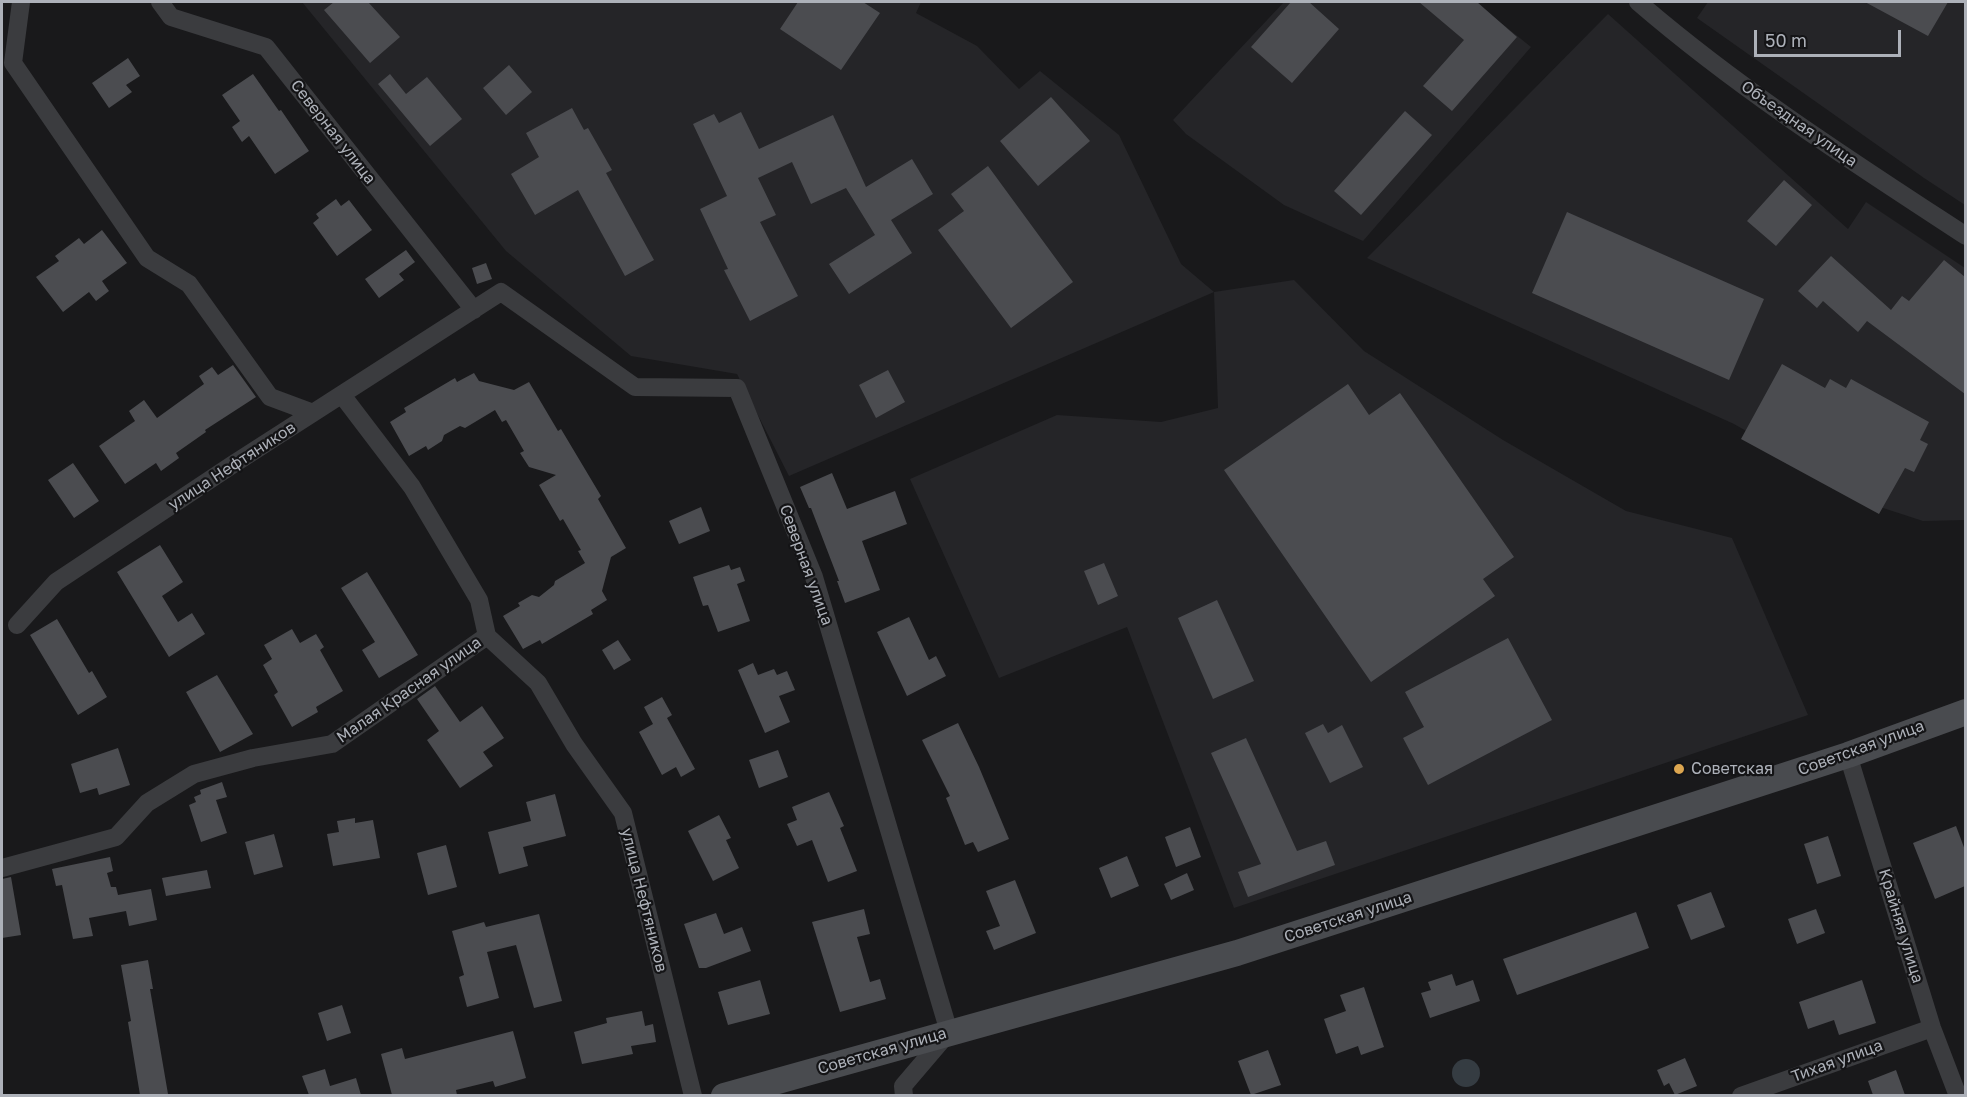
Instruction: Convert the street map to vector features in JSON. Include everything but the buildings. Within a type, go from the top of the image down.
[{"type":"street","name":"улица Нефтяников","points":[[21,2],[13,63],[147,258],[189,284],[270,397],[313,413]]},
{"type":"street","name":"Северная улица","points":[[160,2],[171,17],[266,47],[474,310]]},
{"type":"street","name":"Объездная улица","points":[[1638,2],[1681,38],[1793,122],[1965,236]]},
{"type":"street","name":"Северная улица","points":[[313,413],[501,292],[635,387],[737,388],[814,577],[949,1032]]},
{"type":"street","points":[[342,395],[412,487],[479,600],[487,636]]},
{"type":"street","name":"улица Нефтяников","points":[[17,625],[56,582],[313,413]]},
{"type":"street","name":"улица Нефтяников","points":[[487,636],[538,683],[574,744],[623,813],[693,1095]]},
{"type":"street","name":"Малая Красная улица","points":[[2,868],[116,837],[147,803],[194,774],[253,758],[332,744],[487,636]]},
{"type":"street","name":"Советская улица","points":[[723,1095],[1237,953],[1848,755],[1965,712]]},
{"type":"street","name":"Крайняя улица","points":[[1848,755],[1932,1028],[1958,1095]]},
{"type":"street","name":"Тихая улица","points":[[1741,1095],[1932,1028]]},
{"type":"street","points":[[904,1095],[903,1086],[949,1032]]},
{"type":"shaded area","points":[[302,2],[921,2],[916,13],[977,46],[1019,89],[1040,71],[1119,135],[1181,264],[1214,292],[789,476],[737,374],[631,356],[506,251]]},
{"type":"shaded area","points":[[1284,2],[1475,2],[1531,47],[1363,241],[1284,205],[1186,134],[1173,120]]},
{"type":"shaded area","points":[[1708,2],[1965,2],[1965,205],[1697,18]]},
{"type":"shaded area","points":[[1608,14],[1848,229],[1866,202],[1965,268],[1965,520],[1923,521],[1877,506],[1734,424],[1367,258]]},
{"type":"shaded area","points":[[1294,280],[1364,351],[1503,440],[1626,511],[1732,538],[1808,715],[1234,908],[1127,627],[999,678],[910,479],[1057,415],[1161,422],[1218,408],[1214,292]]},
{"type":"shaded area","points":[[1466,1059],[1476,1063],[1480,1073],[1476,1083],[1466,1087],[1456,1083],[1452,1073],[1456,1063]]},
{"type":"place","name":"Советская","points":[[1679,769]]}]
